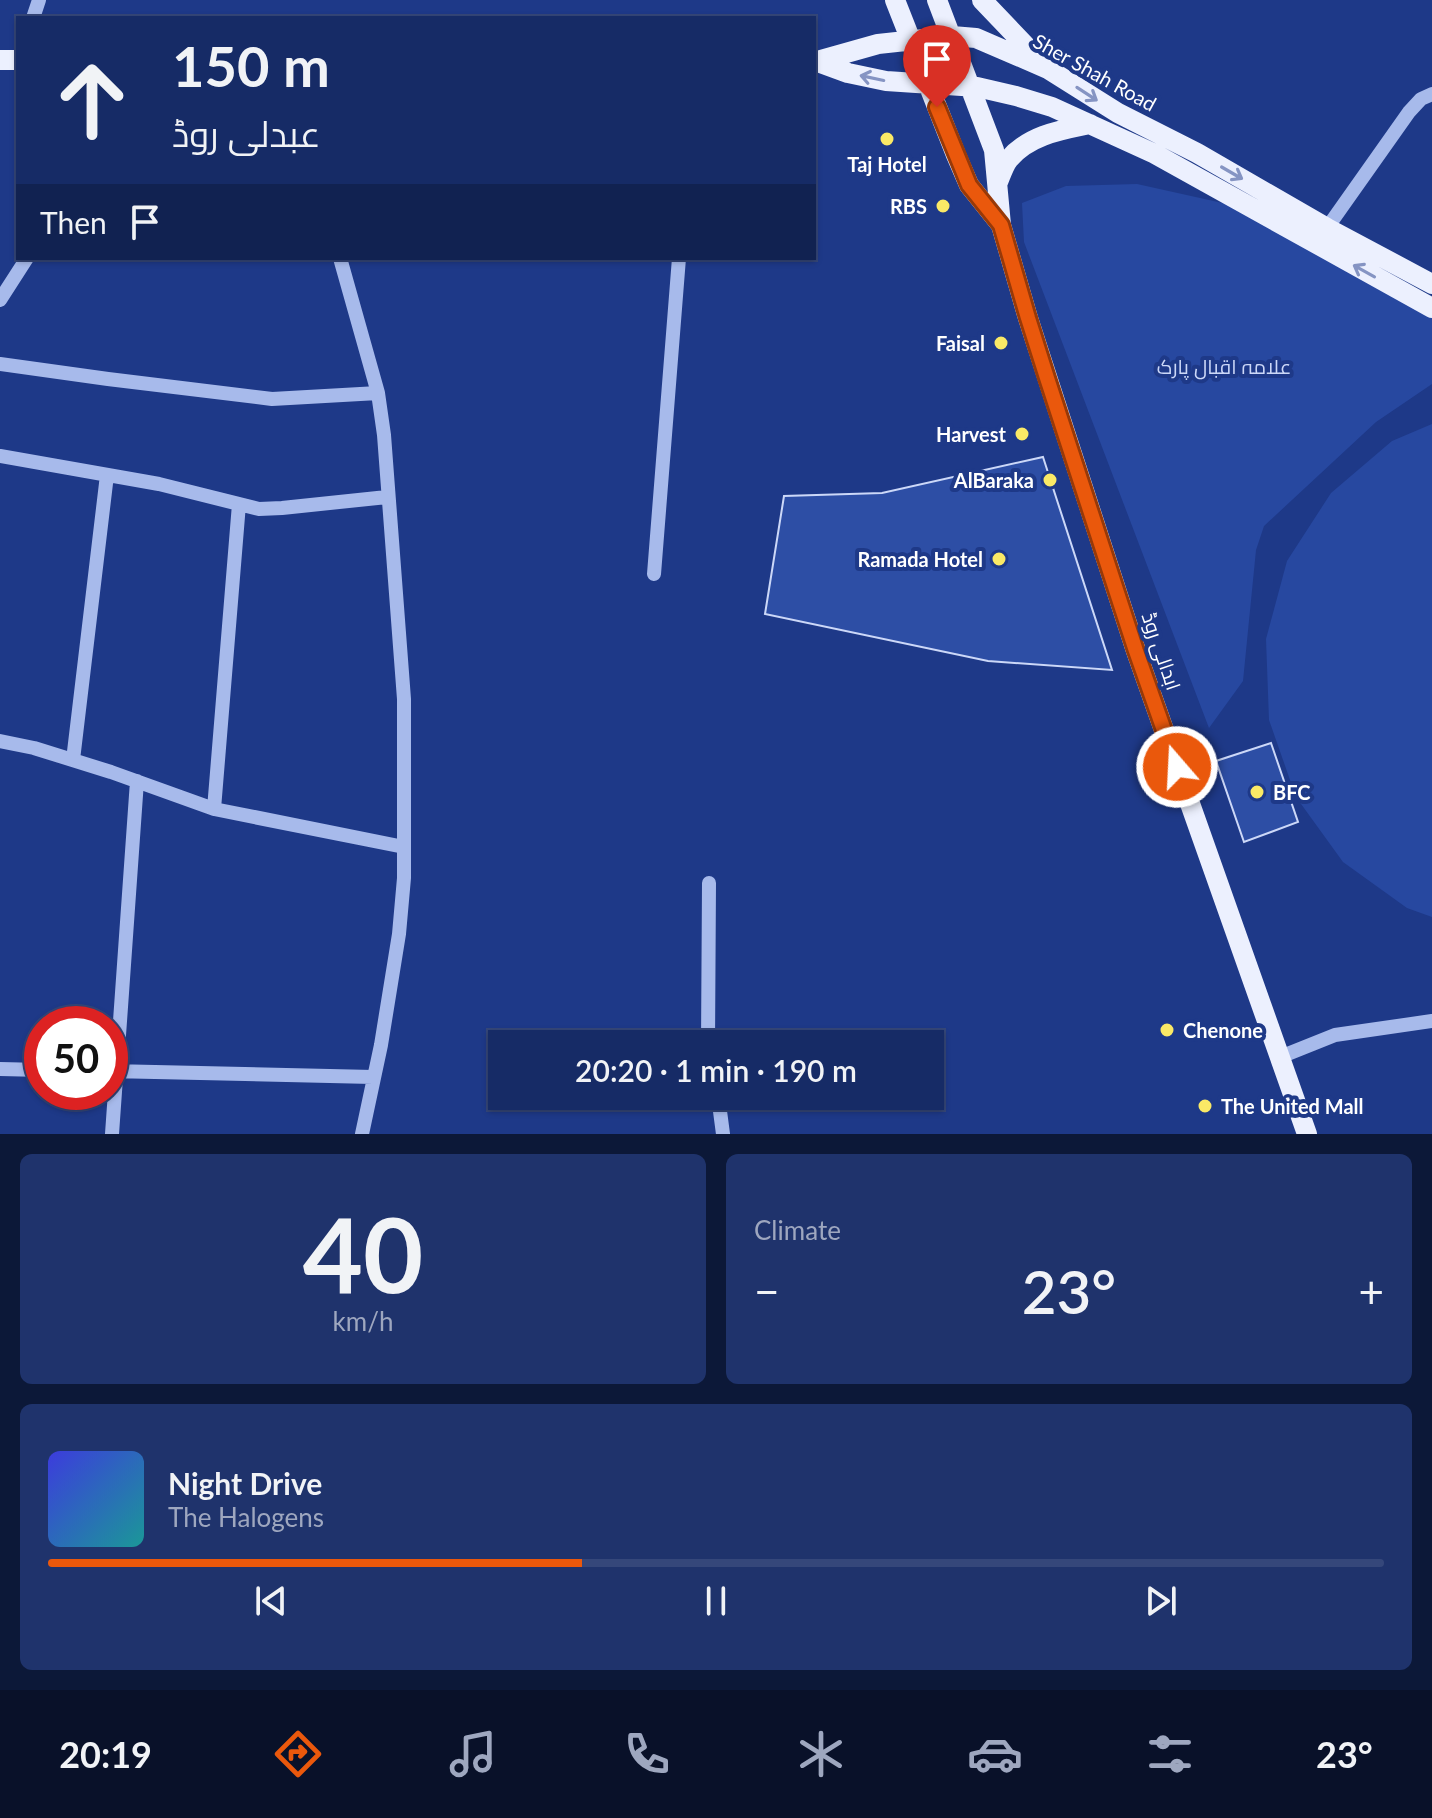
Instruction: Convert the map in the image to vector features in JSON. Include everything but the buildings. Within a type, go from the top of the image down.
[{"type":"main road","points":[[895,0],[969,185],[1001,225]]},
{"type":"main road","points":[[937,0],[994,150],[1001,225]]},
{"type":"main road","points":[[982,0],[1048,69]]},
{"type":"main road","name":"Sher Shah Road","points":[[816,62],[878,44],[952,36],[976,38],[1048,69],[1118,113],[1159,145]]},
{"type":"main road","points":[[816,62],[886,81],[969,86],[1016,96],[1052,107],[1090,124],[1197,153],[1432,284]]},
{"type":"main road","points":[[998,182],[1008,160],[1027,143],[1044,135],[1090,124]]},
{"type":"main road","points":[[1159,145],[1432,308]]},
{"type":"main road","name":"ابدالی روڈ","points":[[1001,225],[1136,651],[1307,1134]]},
{"type":"street","points":[[1327,228],[1409,112],[1421,99],[1432,94]]},
{"type":"street","points":[[0,300],[26,260]]},
{"type":"street","points":[[341,260],[378,393],[384,435],[404,699],[403,893],[381,1045],[362,1134]]},
{"type":"street","points":[[654,574],[679,260]]},
{"type":"street","points":[[0,364],[272,399],[378,393]]},
{"type":"street","points":[[0,456],[159,484],[259,509],[387,497]]},
{"type":"street","points":[[73,760],[107,475]]},
{"type":"street","points":[[214,809],[239,504]]},
{"type":"street","points":[[0,741],[73,760],[214,809],[404,847]]},
{"type":"street","points":[[118,1006],[137,781]]},
{"type":"street","points":[[708,1030],[709,883]]},
{"type":"street","points":[[1280,1057],[1335,1035],[1432,1021]]},
{"type":"street","points":[[0,1069],[24,1070]]},
{"type":"street","points":[[128,1071],[373,1077]]},
{"type":"street","points":[[112,1110],[112,1134]]},
{"type":"street","points":[[720,1110],[723,1134]]},
{"type":"green space","name":"علامہ اقبال پارک","points":[[1137,184],[1227,204],[1432,317],[1432,384],[1376,422],[1264,526],[1256,550],[1243,681],[1209,728],[1024,242],[1022,203],[1066,186]]},
{"type":"green space","points":[[1432,424],[1432,917],[1407,908],[1343,862],[1296,797],[1269,720],[1266,639],[1287,561],[1331,493],[1392,441]]},
{"type":"place","name":"Taj Hotel","points":[[887,139]]},
{"type":"place","name":"RBS","points":[[943,206]]},
{"type":"place","name":"Faisal","points":[[1001,343]]},
{"type":"place","name":"Harvest","points":[[1022,434]]},
{"type":"place","name":"AlBaraka","points":[[1050,480]]},
{"type":"place","name":"Ramada Hotel","points":[[999,559]]},
{"type":"place","name":"BFC","points":[[1257,792]]},
{"type":"place","name":"Chenone","points":[[1167,1030]]},
{"type":"place","name":"The United Mall","points":[[1205,1106]]},
{"type":"route","points":[[937,107],[969,185],[1001,225],[1047,378],[1177,767]]}]
